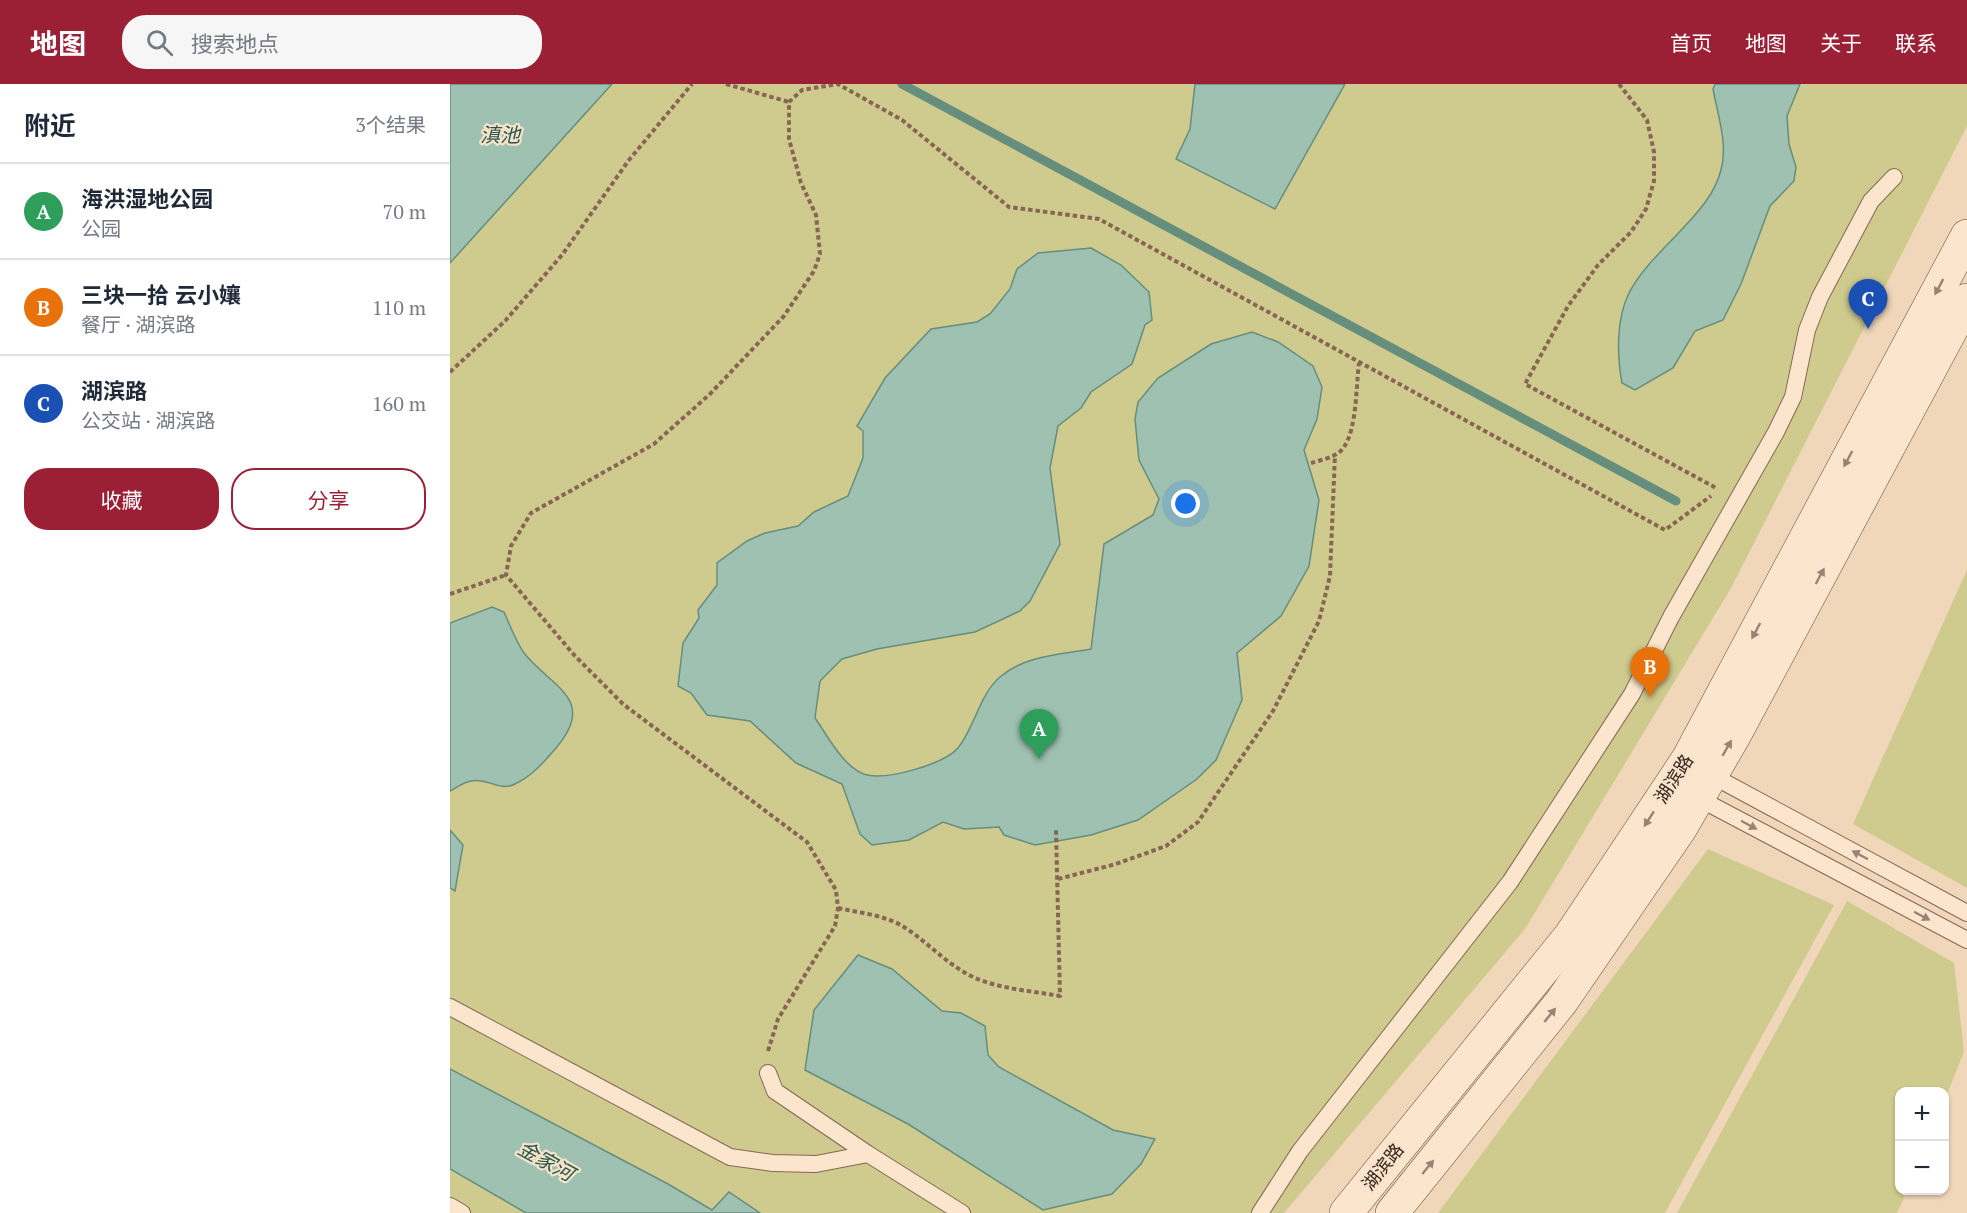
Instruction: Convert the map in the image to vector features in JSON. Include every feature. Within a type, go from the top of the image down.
[{"type":"main road","name":"湖滨路","points":[[1346,1213],[1571,935],[1688,759],[1967,236]]},
{"type":"main road","name":"湖滨路","points":[[1392,1213],[1562,1001],[1705,787],[1967,300]]},
{"type":"lane","points":[[1260,1213],[1300,1151],[1510,882],[1632,694],[1671,617],[1740,500],[1793,397],[1807,330],[1820,297],[1871,201],[1894,177]]},
{"type":"lane","points":[[1705,787],[1967,913]]},
{"type":"lane","points":[[1705,787],[1967,940]]},
{"type":"lane","points":[[450,1007],[730,1157],[773,1163],[816,1164],[868,1154]]},
{"type":"lane","points":[[768,1073],[775,1091],[868,1154],[962,1213]]},
{"type":"lane","points":[[450,1206],[462,1213]]},
{"type":"path","points":[[450,372],[505,321],[562,255],[629,160],[692,84]]},
{"type":"path","points":[[726,84],[789,102]]},
{"type":"path","points":[[506,575],[511,546],[531,513],[654,444],[710,394],[784,316],[814,271],[820,254],[816,215],[801,183],[789,139],[789,102],[802,90],[838,84],[902,120],[1009,207],[1099,219],[1665,530],[1704,503],[1717,489]]},
{"type":"path","points":[[1619,84],[1647,120],[1654,152],[1654,181],[1646,208],[1630,232],[1598,266],[1568,306],[1526,384],[1740,500]]},
{"type":"path","points":[[1311,463],[1326,460],[1344,448],[1351,428],[1359,363]]},
{"type":"path","points":[[1058,879],[1116,864],[1166,846],[1198,822],[1273,711],[1318,621],[1330,576],[1335,454]]},
{"type":"path","points":[[450,594],[506,575]]},
{"type":"path","points":[[506,575],[575,656],[623,704],[807,842],[836,890],[838,908],[835,926],[778,1019],[770,1037],[768,1073]]},
{"type":"path","points":[[838,908],[879,916],[903,926],[950,964],[975,978],[1001,986],[1060,996],[1056,830]]},
{"type":"shaded area","points":[[612,84],[1967,84],[1967,126],[1731,588],[1525,929],[1284,1213],[450,1213],[450,263]]},
{"type":"shaded area","points":[[1967,570],[1967,888],[1853,824]]},
{"type":"shaded area","points":[[1708,849],[1834,905],[1665,1213],[1438,1213]]},
{"type":"shaded area","points":[[1847,901],[1954,963],[1964,1052],[1949,1089],[1949,1087],[1895,1087],[1895,1195],[1905,1195],[1897,1213],[1677,1213]]},
{"type":"water","name":"滇池","points":[[450,84],[612,84],[450,263]]},
{"type":"water","points":[[1195,84],[1345,84],[1275,209],[1176,159],[1190,129]]},
{"type":"water","points":[[1715,84],[1800,84],[1787,116],[1789,144],[1796,167],[1794,181],[1770,206],[1741,284],[1723,320],[1695,331],[1673,368],[1635,390],[1622,383],[1619,350],[1622,314],[1629,293],[1640,275],[1701,208],[1718,178],[1723,150],[1722,130],[1713,89]]},
{"type":"water","points":[[1091,248],[1121,265],[1149,292],[1152,320],[1145,325],[1132,364],[1091,392],[1081,408],[1058,426],[1050,468],[1060,544],[1030,601],[1020,611],[975,632],[877,649],[842,659],[820,681],[815,718],[831,742],[851,766],[867,775],[901,773],[929,765],[958,748],[969,731],[987,693],[1000,677],[1032,660],[1091,649],[1104,544],[1153,515],[1159,499],[1139,460],[1135,419],[1138,402],[1158,378],[1211,344],[1252,332],[1278,342],[1313,366],[1322,387],[1317,419],[1304,450],[1319,500],[1309,566],[1281,616],[1237,653],[1242,700],[1216,760],[1197,779],[1138,820],[1091,835],[1035,845],[1004,835],[999,827],[964,829],[943,822],[909,840],[872,845],[860,834],[842,784],[796,763],[750,721],[707,715],[691,693],[678,686],[683,643],[699,618],[698,610],[717,585],[717,563],[747,541],[765,533],[798,526],[814,512],[848,496],[863,458],[863,431],[857,426],[885,378],[931,329],[977,322],[990,314],[1010,289],[1017,269],[1038,253]]},
{"type":"water","points":[[492,607],[504,612],[524,653],[566,695],[573,717],[568,731],[556,748],[521,781],[509,786],[498,786],[477,780],[450,791],[450,623]]},
{"type":"water","points":[[450,830],[463,845],[455,891],[450,888]]},
{"type":"water","points":[[858,955],[892,969],[942,1011],[961,1013],[985,1026],[988,1055],[999,1067],[1113,1130],[1155,1139],[1141,1164],[1112,1194],[1043,1210],[908,1124],[805,1070],[814,1010]]},
{"type":"water","name":"金家河","points":[[450,1069],[668,1184],[712,1210],[729,1192],[760,1213],[526,1213],[450,1169]]},
{"type":"waterway","points":[[902,84],[1676,501]]},
{"type":"place","name":"湖滨路","points":[[1868,329]]},
{"type":"place","name":"三块一拾 云小孃","points":[[1650,697]]},
{"type":"place","name":"海洪湿地公园","points":[[1039,759]]}]
